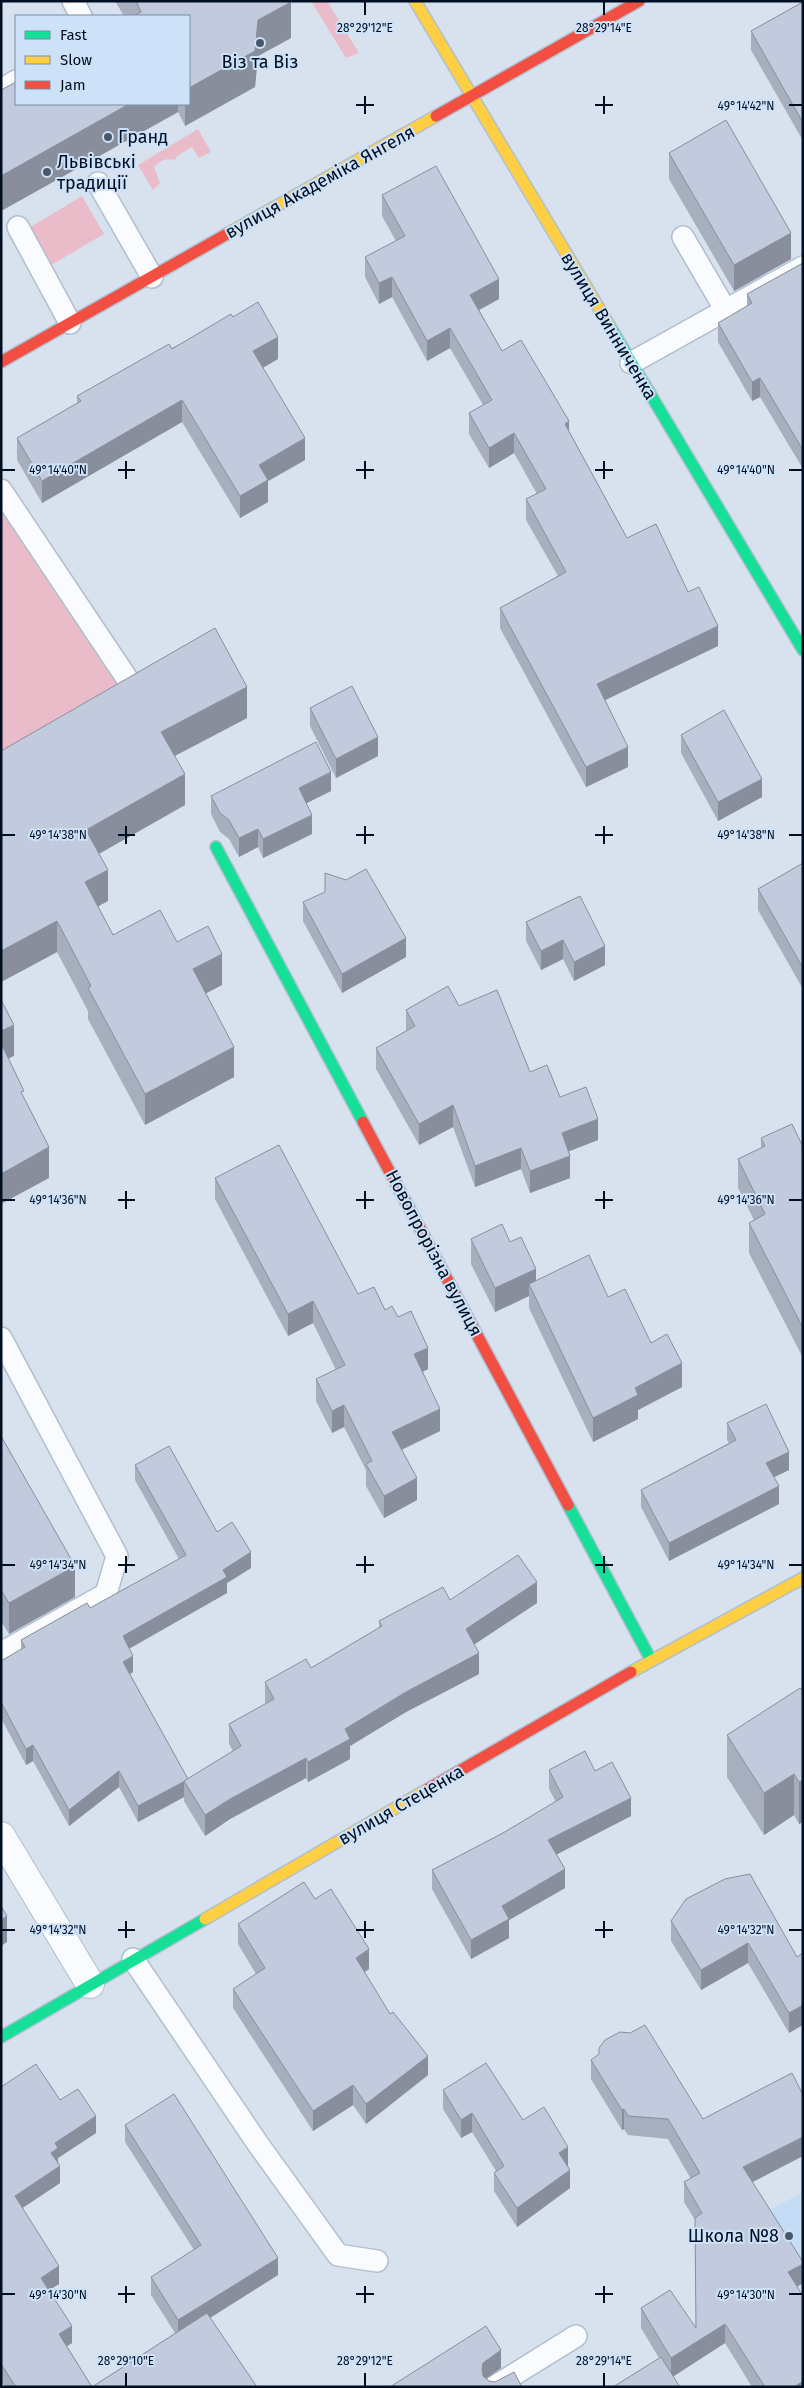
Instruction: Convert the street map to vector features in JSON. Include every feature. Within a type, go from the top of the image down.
[{"type":"street","name":"вулиця Винниченка","points":[[415,1],[803,650]]},
{"type":"street","name":"вулиця Академіка Янгеля","points":[[1,362],[639,1]]},
{"type":"street","name":"Новопрорізна вулиця","points":[[216,847],[651,1660]]},
{"type":"street","name":"вулиця Стеценка","points":[[1,2037],[651,1660],[803,1578]]},
{"type":"street","points":[[1,1836],[90,1984]]},
{"type":"lane","points":[[73,1],[80,15]]},
{"type":"lane","points":[[1,90],[15,83]]},
{"type":"lane","points":[[98,183],[152,277]]},
{"type":"lane","points":[[18,227],[70,323]]},
{"type":"lane","points":[[683,236],[725,309]]},
{"type":"lane","points":[[631,363],[803,267]]},
{"type":"lane","points":[[1,490],[134,689]]},
{"type":"lane","points":[[1,1338],[117,1556],[106,1594],[1,1653]]},
{"type":"lane","points":[[133,1959],[258,2144],[338,2255],[377,2261]]},
{"type":"lane","points":[[494,2387],[576,2336]]},
{"type":"shaded area","points":[[311,1],[327,1],[359,53],[346,58]]},
{"type":"shaded area","points":[[198,129],[211,152],[199,158],[192,147],[177,156],[175,160],[166,159],[159,163],[154,167],[160,183],[153,190],[138,165]]},
{"type":"shaded area","points":[[82,196],[104,234],[51,265],[29,228]]},
{"type":"shaded area","points":[[1,490],[140,702],[1,782]]},
{"type":"shaded area","name":"Школа №8","points":[[803,2192],[803,2282],[761,2215]]},
{"type":"building","points":[[136,1],[291,2],[258,20],[255,51],[190,87],[190,15],[135,15],[141,12]]},
{"type":"building","points":[[803,2],[803,120],[802,121],[751,31]]},
{"type":"building","points":[[15,83],[15,105],[127,105],[1,176],[1,90]]},
{"type":"building","points":[[726,120],[791,233],[734,265],[669,153]]},
{"type":"building","points":[[436,166],[499,279],[470,295],[502,351],[521,340],[569,421],[565,424],[627,538],[656,524],[688,592],[699,587],[718,626],[597,684],[628,747],[586,767],[500,608],[566,572],[526,499],[546,489],[514,433],[489,448],[469,413],[492,400],[450,328],[427,341],[392,277],[379,283],[365,257],[405,236],[382,195]]},
{"type":"building","points":[[803,263],[803,450],[760,378],[752,382],[718,323],[752,303],[747,294]]},
{"type":"building","points":[[258,302],[278,337],[253,351],[305,438],[259,465],[268,480],[240,496],[182,400],[42,481],[17,438],[81,401],[77,396],[169,344],[172,349],[231,314],[233,317]]},
{"type":"building","points":[[215,628],[247,687],[161,732],[185,774],[86,830],[108,870],[85,882],[113,935],[160,910],[177,942],[208,926],[222,954],[193,969],[234,1047],[145,1094],[88,988],[91,986],[57,921],[1,951],[1,751]]},
{"type":"building","points":[[352,686],[378,737],[336,759],[310,708]]},
{"type":"building","points":[[724,710],[762,779],[718,802],[681,735]]},
{"type":"building","points":[[316,742],[331,772],[299,788],[312,815],[263,839],[258,829],[239,838],[229,820],[220,813],[211,796]]},
{"type":"building","points":[[803,863],[803,968],[758,889]]},
{"type":"building","points":[[366,869],[406,938],[342,974],[303,902],[325,892],[325,873],[346,880]]},
{"type":"building","points":[[580,896],[605,946],[574,962],[563,940],[541,951],[526,922]]},
{"type":"building","points":[[448,986],[459,1006],[497,990],[530,1072],[547,1065],[560,1097],[586,1087],[598,1119],[562,1133],[570,1156],[530,1171],[521,1148],[475,1166],[453,1105],[419,1124],[376,1048],[415,1026],[406,1010]]},
{"type":"building","points":[[1,1000],[14,1025],[1,1031]]},
{"type":"building","points":[[1,1043],[24,1091],[21,1092],[49,1147],[1,1174]]},
{"type":"building","points":[[792,1124],[803,1147],[803,1328],[749,1223],[765,1214],[738,1159],[765,1146],[761,1138]]},
{"type":"building","points":[[279,1145],[358,1294],[374,1287],[385,1310],[392,1306],[398,1317],[411,1311],[428,1348],[414,1354],[440,1409],[392,1432],[417,1478],[384,1496],[366,1464],[372,1461],[344,1405],[332,1411],[316,1379],[345,1365],[313,1301],[288,1314],[215,1178]]},
{"type":"building","points":[[502,1224],[510,1242],[521,1237],[536,1269],[495,1288],[471,1239]]},
{"type":"building","points":[[589,1255],[608,1297],[625,1289],[651,1343],[667,1334],[682,1363],[635,1388],[638,1395],[593,1418],[529,1284]]},
{"type":"building","points":[[766,1404],[789,1452],[766,1463],[779,1486],[669,1543],[641,1490],[736,1440],[727,1423]]},
{"type":"building","points":[[1,1436],[75,1566],[9,1603],[1,1590]]},
{"type":"building","points":[[169,1446],[217,1532],[232,1522],[251,1552],[223,1570],[227,1577],[123,1636],[133,1656],[123,1662],[188,1779],[138,1806],[119,1771],[69,1810],[33,1745],[26,1749],[1,1702],[1,1661],[25,1647],[21,1640],[87,1603],[90,1608],[186,1555],[135,1465]]},
{"type":"building","points":[[518,1555],[537,1582],[466,1629],[479,1653],[406,1692],[345,1729],[350,1739],[308,1762],[306,1758],[230,1799],[205,1815],[184,1781],[241,1746],[229,1724],[274,1699],[265,1682],[306,1659],[311,1668],[382,1626],[379,1621],[443,1587],[450,1600]]},
{"type":"building","points":[[800,1688],[803,1690],[803,1780],[799,1782],[794,1774],[764,1793],[727,1735]]},
{"type":"building","points":[[585,1751],[595,1771],[612,1762],[631,1798],[548,1840],[565,1869],[502,1906],[509,1919],[471,1940],[432,1870],[503,1833],[563,1797],[549,1770]]},
{"type":"building","points":[[750,1874],[797,1957],[803,1953],[803,2005],[789,2013],[748,1943],[701,1970],[671,1921],[686,1899],[725,1879]]},
{"type":"building","points":[[304,1882],[315,1899],[331,1889],[369,1949],[356,1958],[390,2014],[393,2012],[428,2056],[366,2104],[353,2085],[313,2111],[233,1989],[265,1968],[238,1924]]},
{"type":"building","points":[[1,1906],[7,1916],[1,1920]]},
{"type":"building","points":[[645,2025],[703,2119],[792,2073],[803,2095],[803,2137],[743,2167],[803,2262],[803,2264],[788,2272],[803,2296],[803,2381],[794,2387],[765,2387],[725,2324],[671,2358],[641,2308],[670,2290],[696,2328],[695,2218],[702,2213],[684,2182],[700,2173],[668,2119],[628,2116],[624,2109],[622,2110],[591,2060],[599,2054],[599,2048],[605,2040],[620,2032],[630,2033]]},
{"type":"building","points":[[486,2063],[523,2120],[544,2107],[568,2147],[559,2153],[570,2170],[517,2208],[494,2173],[504,2166],[472,2113],[461,2120],[443,2090]]},
{"type":"building","points":[[36,2064],[60,2100],[78,2089],[96,2116],[55,2143],[58,2148],[51,2153],[60,2166],[15,2196],[59,2266],[41,2278],[72,2326],[59,2334],[92,2387],[16,2387],[1,2364],[1,2087]]},
{"type":"building","points":[[174,2094],[278,2258],[178,2320],[151,2277],[201,2245],[125,2125]]},
{"type":"building","points":[[207,2313],[257,2387],[92,2387]]},
{"type":"building","points":[[486,2326],[501,2350],[483,2363],[483,2376],[489,2381],[495,2382],[514,2372],[522,2387],[390,2387]]},
{"type":"building","points":[[661,2357],[680,2387],[613,2387]]},
{"type":"traffic: fast","points":[[609,325],[803,650]]},
{"type":"traffic: fast","points":[[216,847],[363,1122]]},
{"type":"traffic: fast","points":[[568,1505],[651,1660]]},
{"type":"traffic: fast","points":[[1,2037],[205,1919]]},
{"type":"traffic: slow","points":[[415,1],[609,325]]},
{"type":"traffic: slow","points":[[227,234],[436,116]]},
{"type":"traffic: slow","points":[[631,1672],[803,1578]]},
{"type":"traffic: slow","points":[[205,1919],[428,1789]]},
{"type":"traffic: jam","points":[[436,116],[639,1]]},
{"type":"traffic: jam","points":[[1,362],[227,234]]},
{"type":"traffic: jam","points":[[363,1122],[568,1505]]},
{"type":"traffic: jam","points":[[428,1789],[631,1672]]},
{"type":"place","name":"Віз та Віз","points":[[260,43]]},
{"type":"place","name":"Гранд","points":[[108,137]]},
{"type":"place","name":"Львівські традиції","points":[[47,172]]},
{"type":"place","name":"Школа №8","points":[[789,2236]]}]
